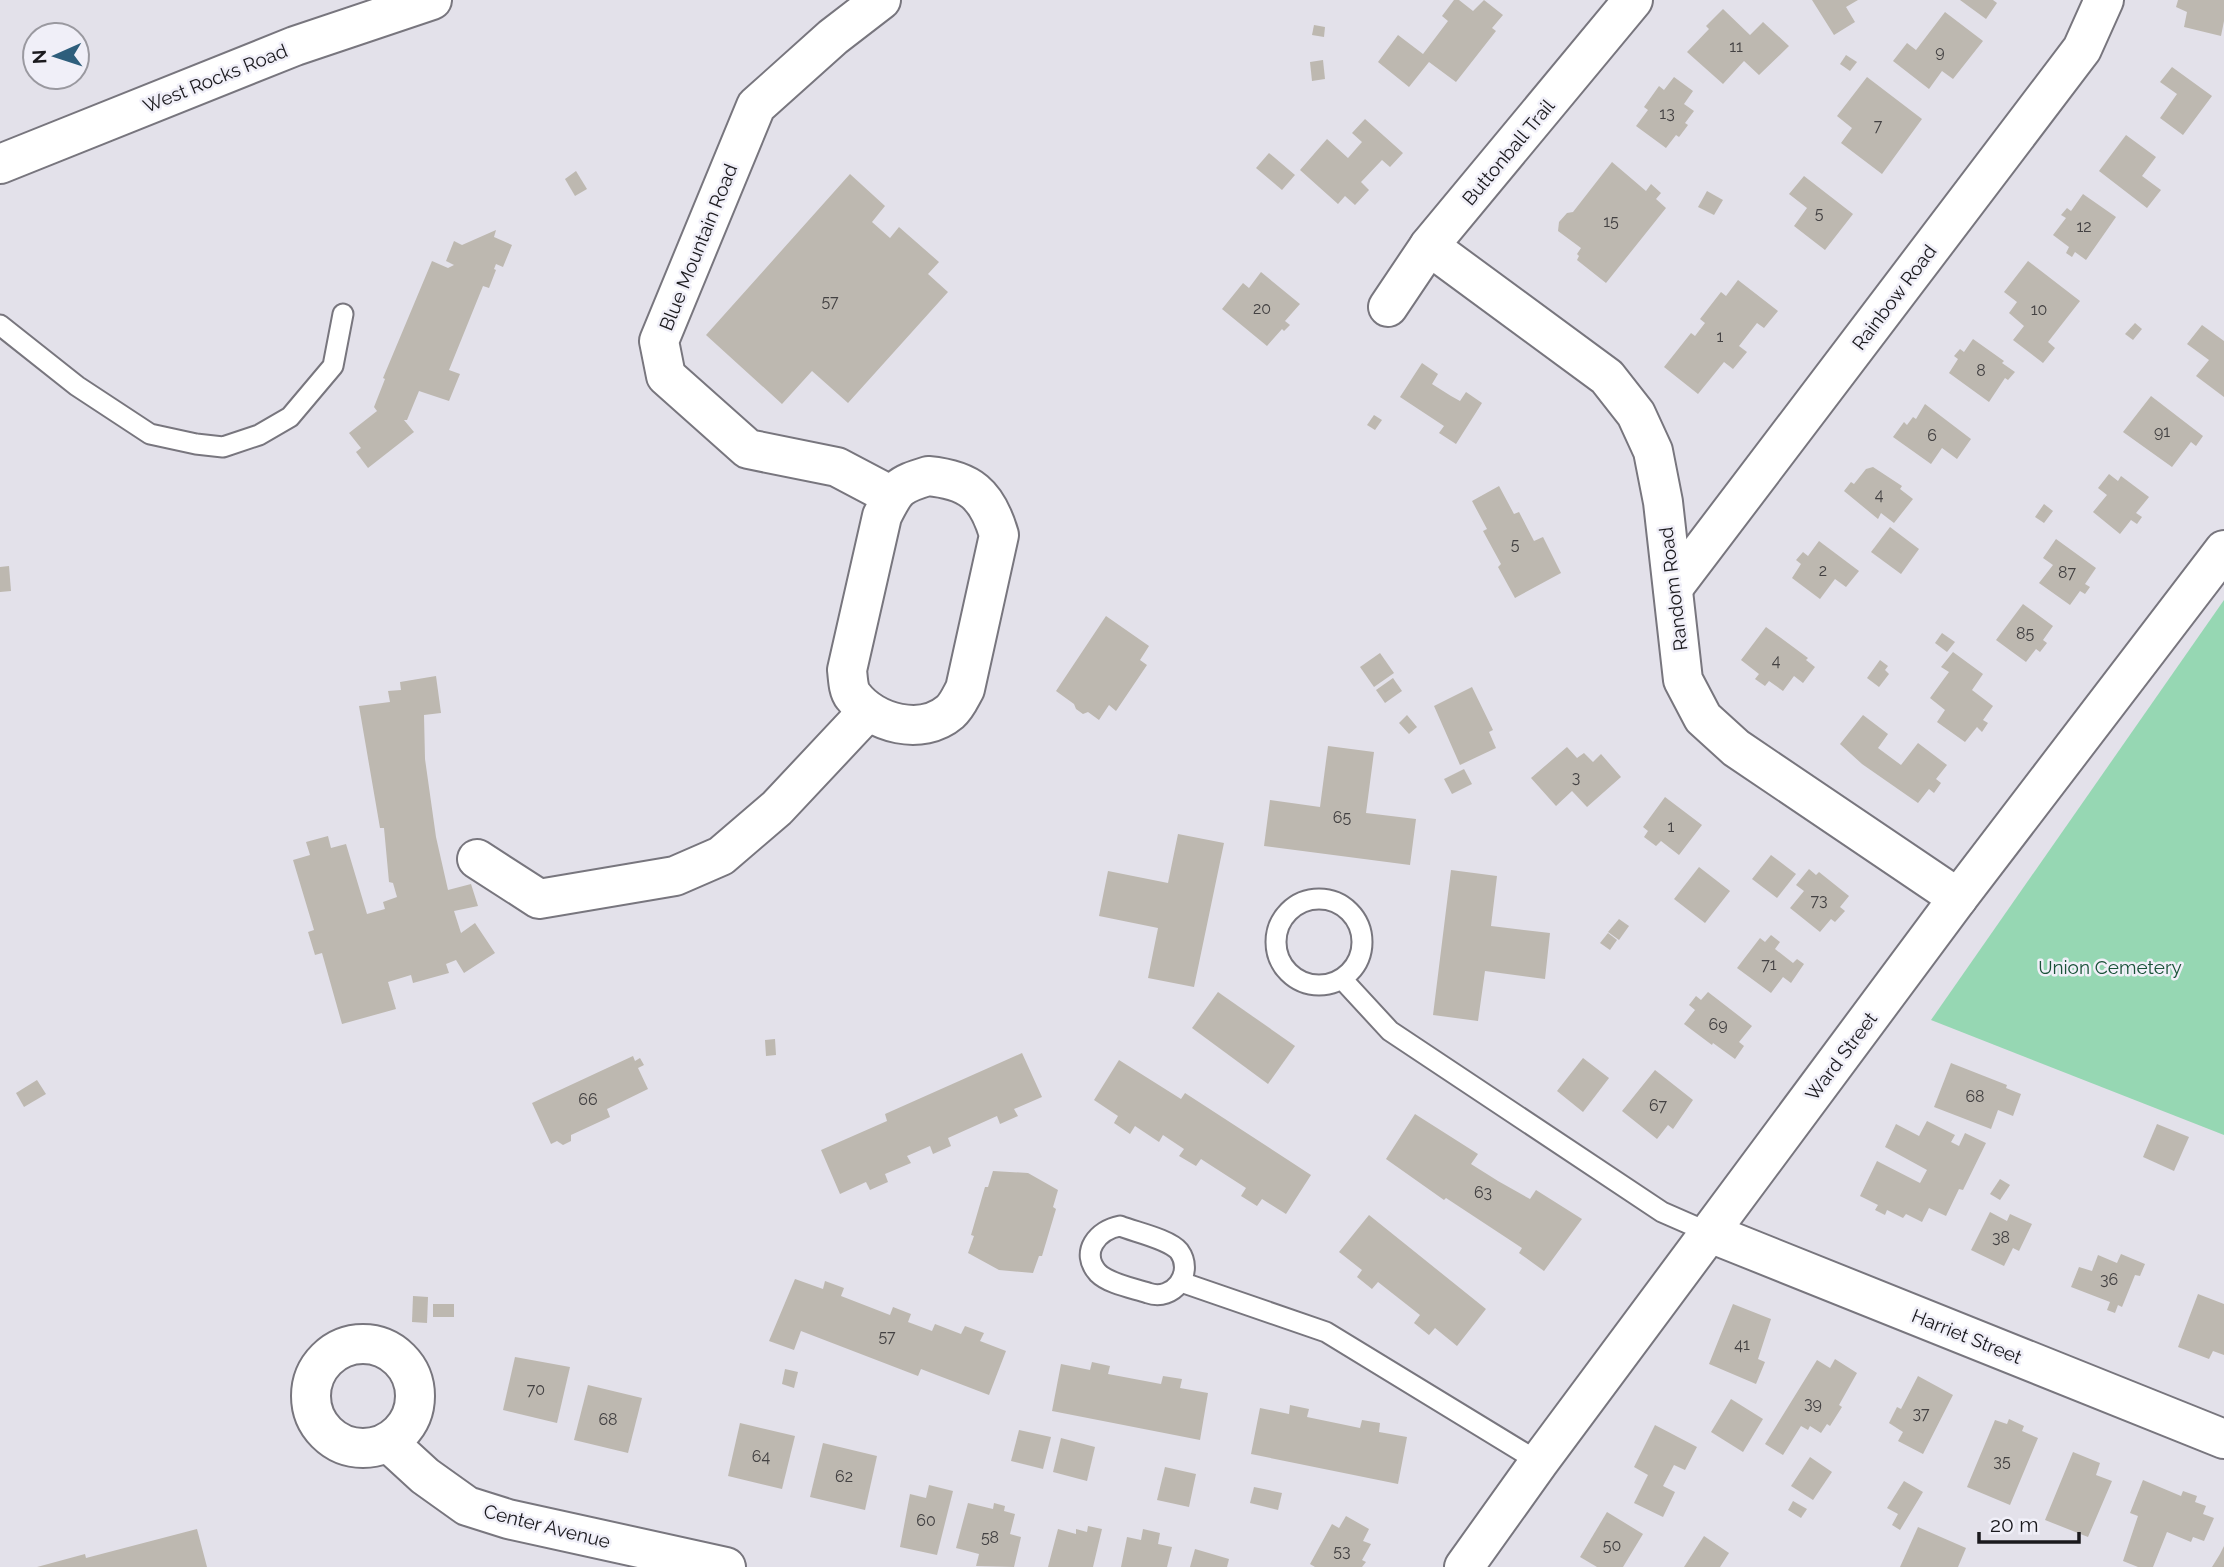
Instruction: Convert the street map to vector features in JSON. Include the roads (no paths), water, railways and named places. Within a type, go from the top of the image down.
[{"type":"street","name":"West Rocks Road","points":[[0,164],[295,46],[432,0]]},
{"type":"street","name":"Blue Mountain Road","points":[[881,0],[833,37],[756,106],[659,341],[666,376],[748,449],[837,467],[892,496]]},
{"type":"street","name":"Buttonball Trail","points":[[1388,307],[1429,246],[1633,0]]},
{"type":"street","name":"Rainbow Road","points":[[1673,588],[2082,49],[2104,0]]},
{"type":"street","name":"Random Road","points":[[1429,246],[1607,377],[1636,414],[1653,451],[1663,502],[1683,680],[1703,718],[1736,748],[1958,898]]},
{"type":"street","points":[[928,476],[953,478],[975,490],[984,500],[992,510],[999,535],[965,689],[952,711],[937,720],[916,726],[891,722],[867,711],[850,694],[846,670],[882,516],[892,496],[903,483],[928,476]]},
{"type":"street","name":"Ward Street","points":[[1464,1567],[1538,1462],[1958,898],[2224,550]]},
{"type":"street","points":[[477,859],[539,899],[675,876],[721,856],[777,808],[867,711]]},
{"type":"street","name":"Harriet Street","points":[[1710,1233],[2224,1439]]},
{"type":"street","name":"Center Avenue","points":[[389,1443],[425,1476],[467,1506],[508,1519],[726,1567]]},
{"type":"lane","points":[[0,325],[76,386],[150,434],[223,447],[259,435],[290,417],[334,366],[344,314]]},
{"type":"lane","points":[[1312,899],[1329,900],[1344,907],[1356,919],[1362,935],[1361,951],[1354,967],[1342,979],[1326,985],[1310,984],[1294,978],[1283,965],[1276,949],[1277,932],[1284,917],[1296,905],[1312,899]]},
{"type":"lane","points":[[1342,979],[1390,1031],[1662,1212],[1710,1233]]},
{"type":"lane","points":[[1120,1226],[1172,1244],[1184,1261],[1181,1282],[1174,1290],[1153,1295],[1107,1279],[1092,1263],[1094,1242],[1100,1233],[1120,1226]]},
{"type":"lane","points":[[1181,1282],[1326,1332],[1538,1462]]},
{"type":"park label","name":"Union Cemetery","points":[[2110,967]]}]
